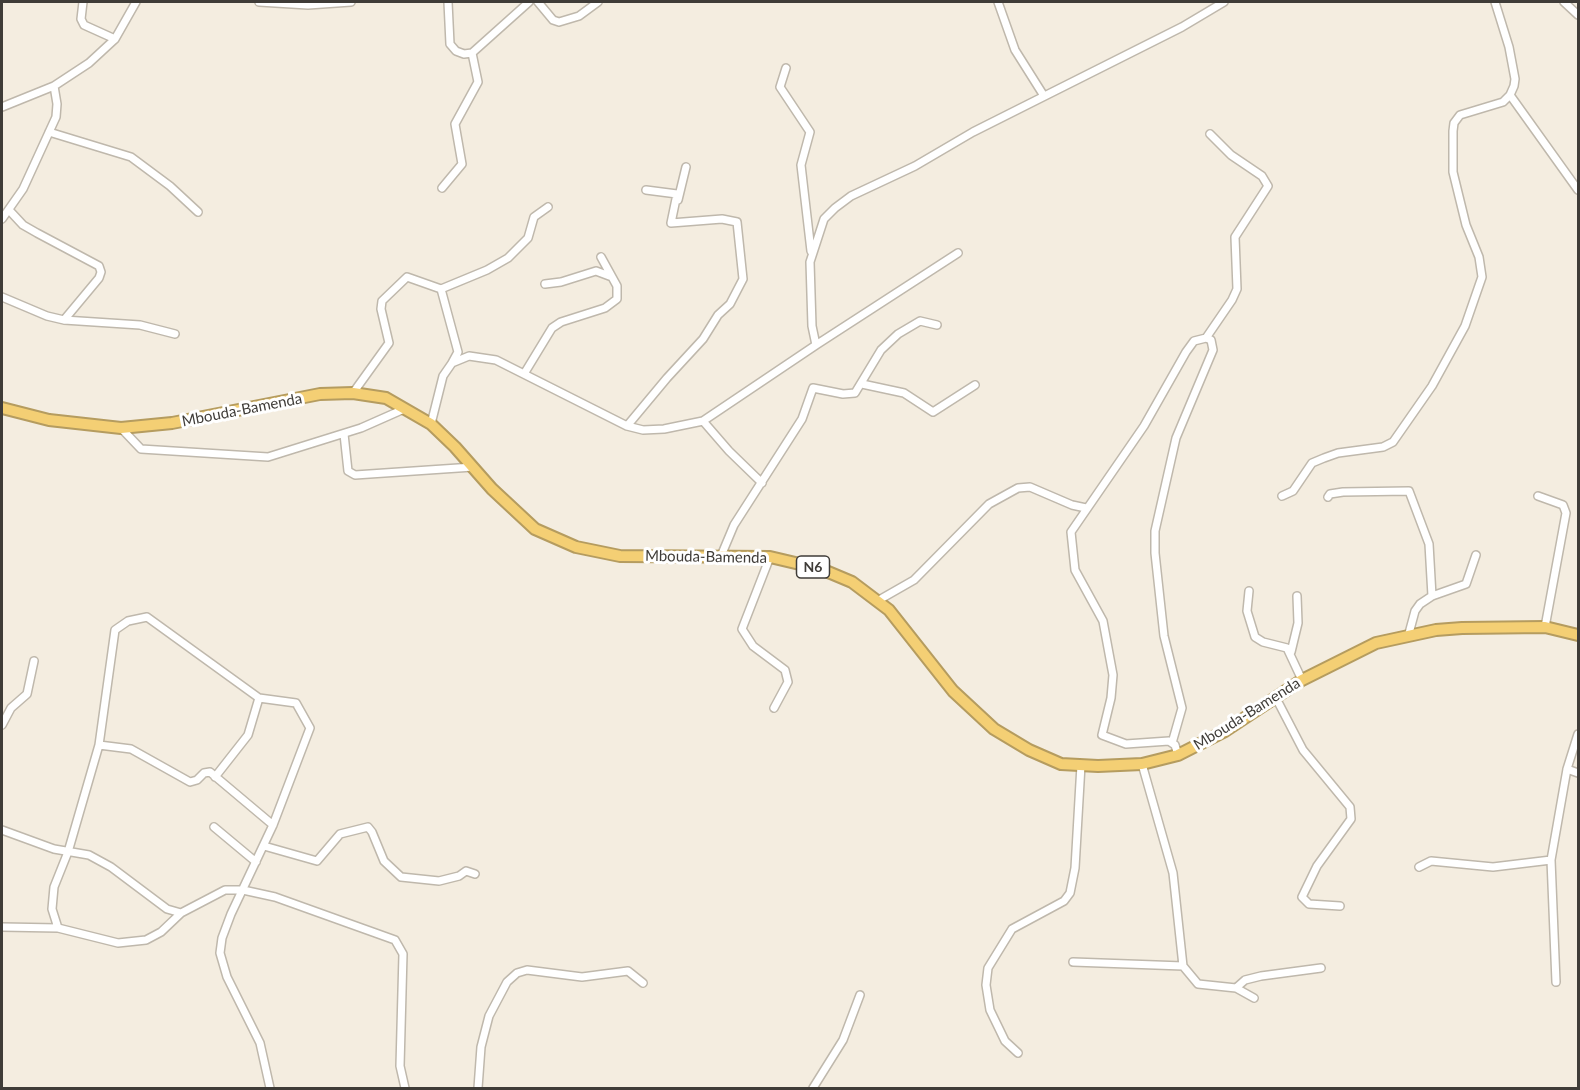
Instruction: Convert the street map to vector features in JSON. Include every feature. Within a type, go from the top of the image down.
[{"type":"highway","name":"Mbouda-Bamenda","points":[[2,408],[49,420],[121,428],[172,423],[320,394],[353,393],[386,398],[431,424],[492,489],[535,529],[576,547],[620,556],[770,557],[831,573],[852,582],[879,600],[914,640],[953,691],[994,729],[1029,750],[1061,764],[1142,764],[1178,755],[1226,731],[1302,680],[1377,643],[1462,628],[1545,627],[1578,635]]},
{"type":"street","points":[[83,2],[81,19],[84,25],[115,39]]},
{"type":"street","points":[[2,107],[54,86],[88,63],[115,39],[136,2]]},
{"type":"street","points":[[259,2],[308,5],[351,2]]},
{"type":"street","points":[[448,2],[450,44],[456,51],[472,53],[529,2]]},
{"type":"street","points":[[538,2],[553,20],[559,22],[579,16],[598,2]]},
{"type":"street","points":[[998,2],[1015,50],[1044,96]]},
{"type":"street","points":[[816,345],[809,268],[811,254],[824,219],[851,196],[915,166],[973,132],[1182,27],[1224,2]]},
{"type":"street","points":[[1282,496],[1293,491],[1312,464],[1324,458],[1338,453],[1383,447],[1393,442],[1432,386],[1466,326],[1482,278],[1479,257],[1466,225],[1453,172],[1454,123],[1460,115],[1495,106],[1510,95],[1515,79],[1509,47],[1495,2]]},
{"type":"street","points":[[1564,2],[1578,15]]},
{"type":"street","points":[[442,188],[462,164],[455,124],[478,81],[472,53]]},
{"type":"street","points":[[786,68],[780,87],[810,132],[801,165],[811,254]]},
{"type":"street","points":[[2,219],[23,189],[50,132],[57,110],[54,86]]},
{"type":"street","points":[[1510,95],[1578,190]]},
{"type":"street","points":[[50,132],[131,157],[170,186],[198,212]]},
{"type":"street","points":[[1206,338],[1237,289],[1235,237],[1268,186],[1262,176],[1231,155],[1210,134]]},
{"type":"street","points":[[671,222],[686,167]]},
{"type":"street","points":[[646,190],[677,194],[671,222]]},
{"type":"street","points":[[353,393],[389,343],[381,309],[382,301],[407,277],[441,288],[488,270],[508,258],[528,238],[534,217],[548,207]]},
{"type":"street","points":[[9,210],[23,225],[99,266],[101,272],[99,278],[64,320]]},
{"type":"street","points":[[627,426],[667,378],[696,349],[718,315],[730,304],[743,279],[737,222],[722,219],[671,222]]},
{"type":"street","points":[[452,363],[469,356],[483,356],[627,426],[643,430],[664,429],[703,421],[958,253]]},
{"type":"street","points":[[524,374],[552,328],[561,322],[605,308],[617,298],[617,286],[601,257]]},
{"type":"street","points":[[544,284],[561,282],[596,271],[612,277]]},
{"type":"street","points":[[431,424],[443,376],[458,352],[441,288]]},
{"type":"street","points":[[2,297],[47,316],[64,320],[140,325],[175,334]]},
{"type":"street","points":[[721,556],[734,525],[802,419],[813,388],[855,393],[875,358],[898,334],[924,320],[937,325]]},
{"type":"street","points":[[1172,742],[1126,744],[1102,735],[1113,689],[1107,638],[1103,621],[1078,578],[1072,559],[1071,532],[1144,426],[1186,352],[1194,341],[1206,338],[1211,340],[1213,350],[1176,438],[1155,531],[1164,636],[1182,708],[1172,742],[1178,755]]},
{"type":"street","points":[[862,384],[903,393],[933,412],[975,385]]},
{"type":"street","points":[[121,428],[141,449],[254,458],[283,454],[344,434],[404,409]]},
{"type":"street","points":[[703,421],[729,451],[762,483]]},
{"type":"street","points":[[344,434],[348,471],[355,475],[472,467]]},
{"type":"street","points":[[879,600],[914,580],[989,504],[1018,488],[1030,487],[1072,506],[1086,508]]},
{"type":"street","points":[[1328,498],[1335,492],[1409,491],[1429,544],[1432,596]]},
{"type":"street","points":[[1538,496],[1563,505],[1566,513],[1566,527],[1545,627]]},
{"type":"street","points":[[1408,637],[1415,610],[1432,596],[1466,584],[1476,555]]},
{"type":"street","points":[[770,557],[742,628],[744,636],[753,646],[785,670],[788,682],[774,708]]},
{"type":"street","points":[[1249,591],[1247,610],[1255,637],[1263,642],[1281,645],[1291,652],[1302,680]]},
{"type":"street","points":[[1291,652],[1298,622],[1297,596]]},
{"type":"street","points":[[58,928],[52,898],[99,745],[115,630],[128,621],[147,617],[259,698],[296,703],[310,728],[273,825],[222,938],[220,953],[227,977],[248,1014],[260,1043],[270,1089]]},
{"type":"street","points":[[2,725],[11,708],[27,694],[34,660]]},
{"type":"street","points":[[215,777],[248,735],[259,698]]},
{"type":"street","points":[[1276,698],[1303,750],[1350,807],[1351,819],[1317,866],[1302,897],[1310,904],[1340,906]]},
{"type":"street","points":[[1556,982],[1550,884],[1551,860],[1567,769],[1578,734]]},
{"type":"street","points":[[99,745],[131,749],[190,782],[207,772],[273,825]]},
{"type":"street","points":[[1142,764],[1173,873],[1183,966],[1198,984],[1236,988],[1254,998]]},
{"type":"street","points":[[1018,1053],[1005,1041],[990,1010],[986,985],[988,968],[1012,929],[1064,901],[1070,893],[1075,868],[1081,765]]},
{"type":"street","points":[[1567,769],[1578,773]]},
{"type":"street","points":[[214,827],[256,862]]},
{"type":"street","points":[[264,846],[317,861],[336,836],[368,827],[384,861],[401,877],[439,881],[459,876],[466,871],[476,874]]},
{"type":"street","points":[[2,830],[68,852],[89,855],[111,867],[167,909],[181,913]]},
{"type":"street","points":[[1419,867],[1431,861],[1493,867],[1551,860]]},
{"type":"street","points":[[2,927],[58,928],[110,942],[134,942],[161,932],[181,913],[225,890],[243,890],[275,897],[395,940],[403,954],[400,1066],[405,1089]]},
{"type":"street","points":[[1073,962],[1183,966]]},
{"type":"street","points":[[1236,988],[1245,980],[1261,976],[1321,968]]},
{"type":"street","points":[[478,1089],[481,1047],[489,1016],[507,982],[518,973],[527,970],[582,977],[628,971],[643,983]]},
{"type":"street","points":[[813,1089],[843,1040],[860,995]]}]
